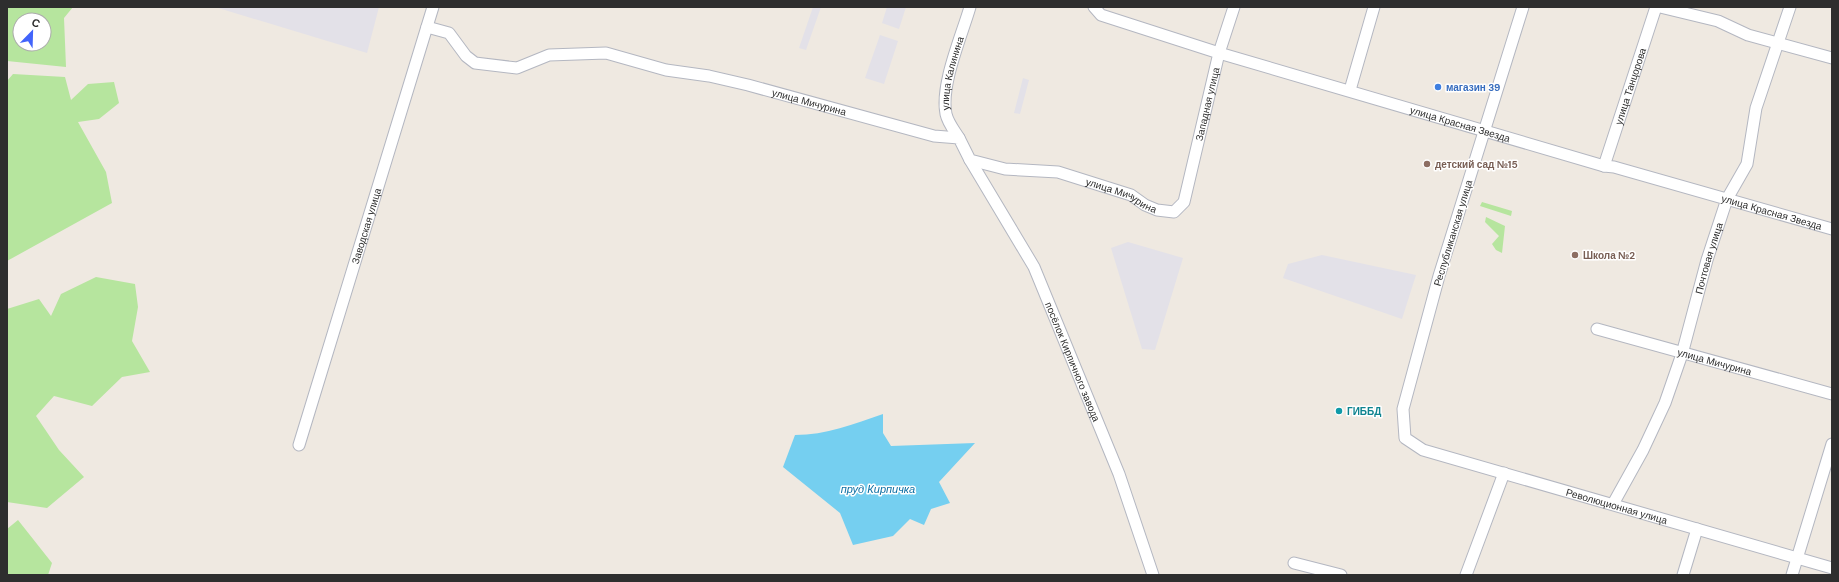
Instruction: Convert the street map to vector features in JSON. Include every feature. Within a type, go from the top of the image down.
[{"type":"street","name":"Заводская улица","points":[[299,445],[433,7]]},
{"type":"street","name":"улица Калинина","points":[[959,138],[949,122],[946,112],[947,86],[970,7]]},
{"type":"street","name":"улица Красная Звезда","points":[[1094,7],[1102,15],[1219,53],[1350,90],[1604,166],[1614,167],[1832,229]]},
{"type":"street","name":"Западная улица","points":[[1184,202],[1219,53],[1234,7]]},
{"type":"street","points":[[1350,90],[1374,7]]},
{"type":"street","name":"Республиканская улица","points":[[1405,438],[1403,409],[1439,276],[1523,7]]},
{"type":"street","name":"улица Танцорова","points":[[1604,166],[1656,7]]},
{"type":"street","points":[[1660,7],[1718,21],[1748,35],[1832,58]]},
{"type":"street","name":"Почтовая улица","points":[[1613,504],[1643,450],[1664,403],[1682,354],[1707,260],[1727,199],[1747,164],[1756,108],[1790,7]]},
{"type":"street","name":"улица Мичурина","points":[[427,27],[448,33],[466,56],[475,63],[517,68],[549,55],[606,53],[666,70],[748,85],[934,136],[959,138]]},
{"type":"street","points":[[959,138],[970,160]]},
{"type":"street","name":"улица Мичурина","points":[[970,160],[1005,168],[1058,172],[1131,195],[1145,205],[1157,210],[1174,212],[1184,202]]},
{"type":"street","name":"посёлок Кирпичного завода","points":[[970,160],[1034,267],[1119,474],[1153,575]]},
{"type":"street","name":"улица Мичурина","points":[[1597,329],[1682,354],[1832,394]]},
{"type":"street","name":"Революционная улица","points":[[1405,438],[1423,450],[1832,568]]},
{"type":"street","points":[[1792,575],[1832,444]]},
{"type":"street","points":[[1466,575],[1504,473]]},
{"type":"street","points":[[1683,575],[1697,529]]},
{"type":"street","points":[[1294,563],[1341,575]]},
{"type":"shaded area","points":[[215,7],[379,7],[367,53]]},
{"type":"shaded area","points":[[813,7],[821,7],[806,50],[799,48]]},
{"type":"shaded area","points":[[887,7],[906,7],[899,29],[882,23]]},
{"type":"shaded area","points":[[880,35],[898,41],[884,84],[865,78]]},
{"type":"shaded area","points":[[1023,78],[1029,80],[1020,114],[1014,113]]},
{"type":"shaded area","points":[[1128,242],[1183,258],[1155,350],[1142,349],[1111,248]]},
{"type":"shaded area","points":[[1322,255],[1416,275],[1402,319],[1283,278],[1288,264]]},
{"type":"green space","points":[[7,7],[73,7],[64,18],[66,67],[7,61]]},
{"type":"green space","points":[[13,74],[65,77],[71,100],[88,84],[114,82],[119,103],[99,119],[78,122],[106,172],[112,203],[7,261],[7,81]]},
{"type":"green space","points":[[1482,202],[1512,211],[1511,216],[1480,206]]},
{"type":"green space","points":[[1486,217],[1505,226],[1502,253],[1496,250],[1492,244],[1499,236],[1485,222]]},
{"type":"green space","points":[[96,277],[135,284],[138,307],[132,341],[150,372],[122,377],[92,406],[54,396],[36,416],[59,450],[84,477],[47,508],[7,502],[7,309],[39,299],[51,316],[61,294]]},
{"type":"green space","points":[[18,520],[52,563],[48,575],[7,575],[7,529]]},
{"type":"water","name":"пруд Кирпичка","points":[[883,414],[883,433],[891,446],[975,443],[939,482],[950,503],[931,509],[924,525],[910,519],[893,536],[853,545],[840,513],[783,467],[795,435],[806,435],[829,431]]},
{"type":"place","name":"магазин 39","points":[[1438,87]]},
{"type":"place","name":"детский сад №15","points":[[1427,164]]},
{"type":"place","name":"Школа №2","points":[[1575,255]]},
{"type":"place","name":"ГИББД","points":[[1339,411]]}]
